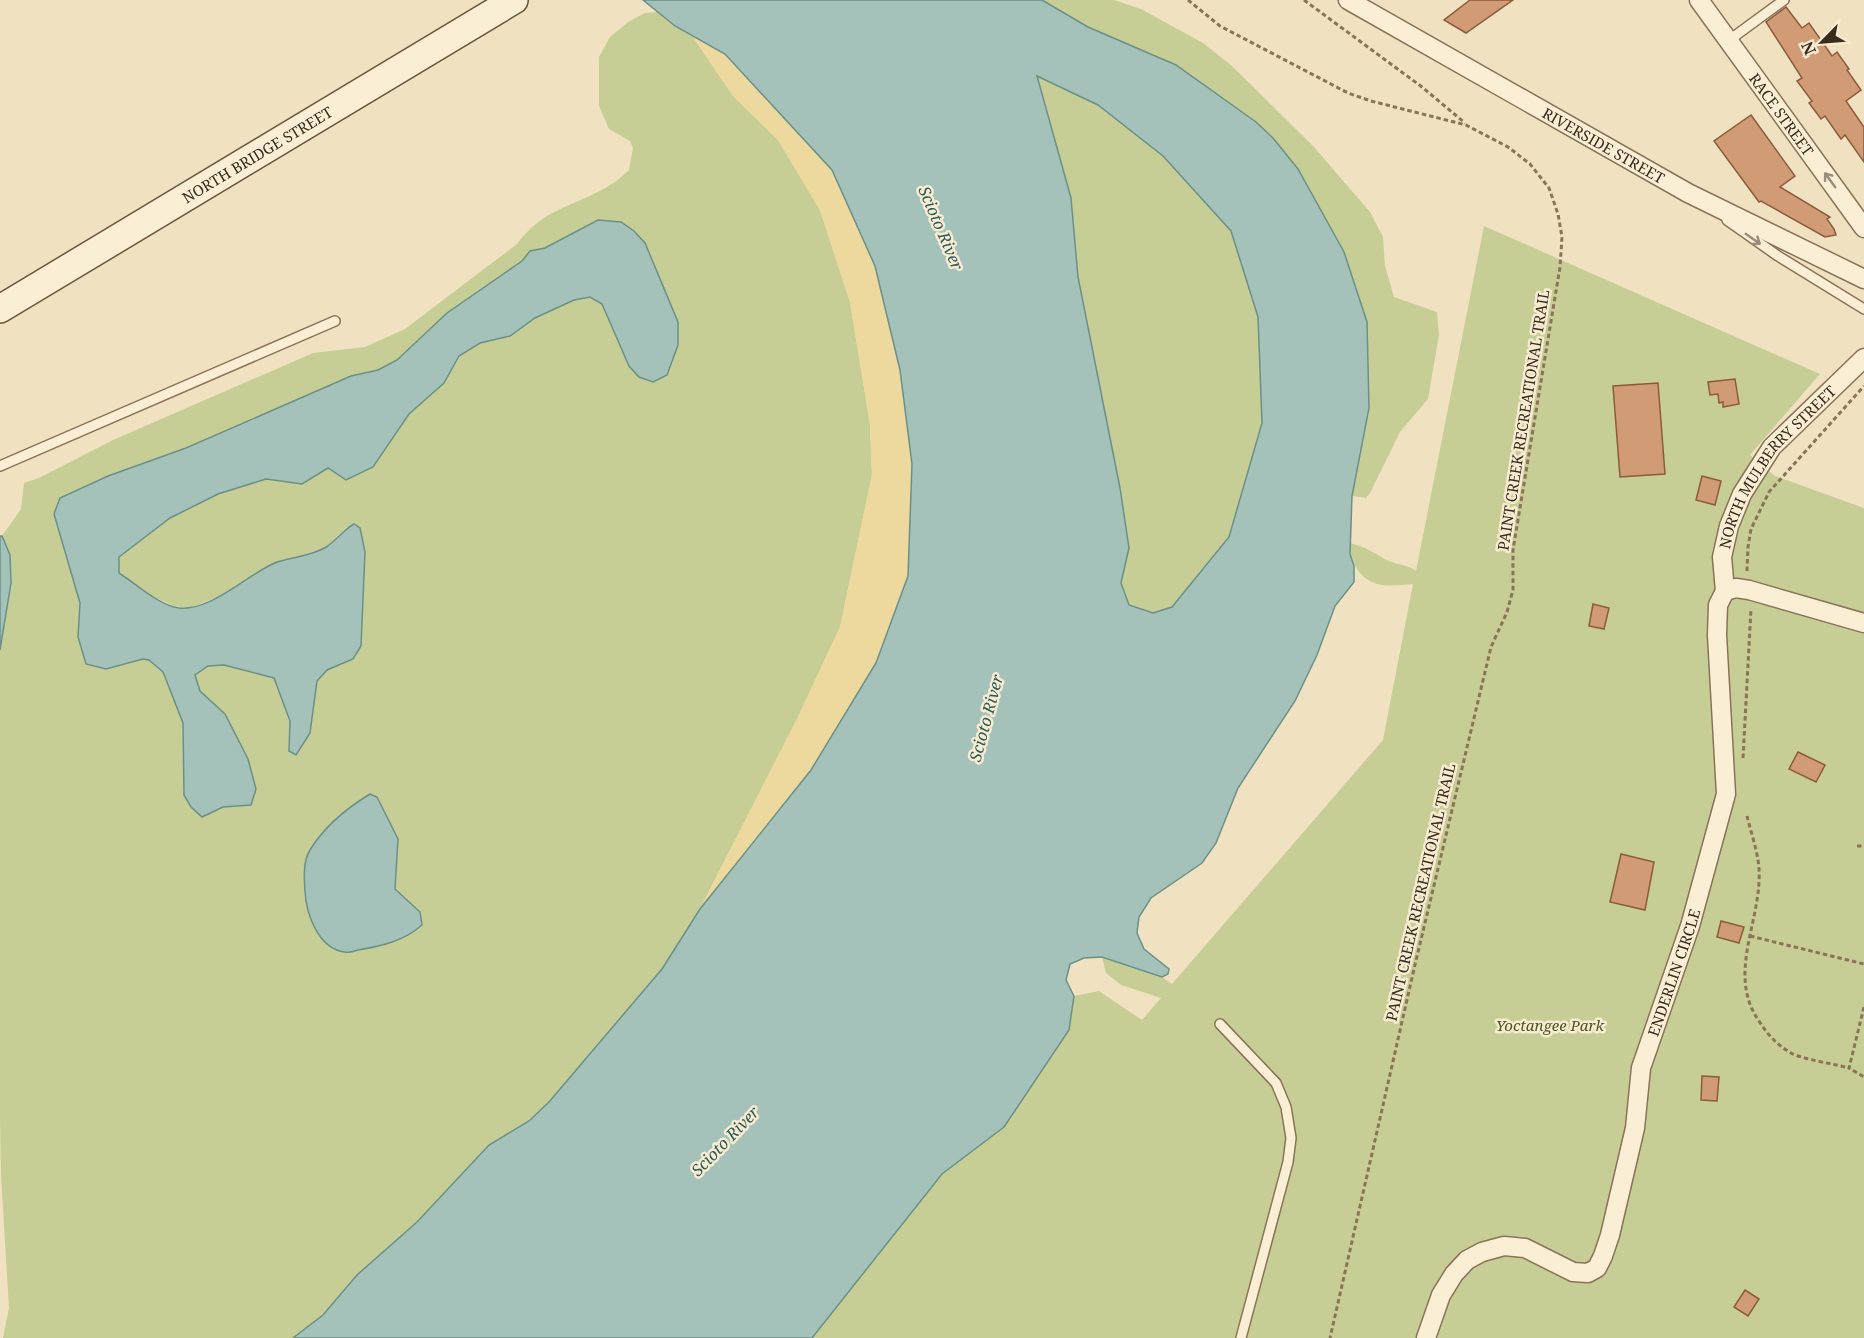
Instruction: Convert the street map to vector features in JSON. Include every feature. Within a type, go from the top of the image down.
[{"type":"main road","name":"NORTH BRIDGE STREET","points":[[0,309],[514,0]]},
{"type":"street","name":"RIVERSIDE STREET","points":[[1348,0],[1689,193],[1864,279]]},
{"type":"street","name":"RACE STREET","points":[[1699,0],[1864,228]]},
{"type":"street","name":"NORTH MULBERRY STREET","points":[[1725,591],[1722,557],[1729,526],[1742,494],[1772,447],[1864,358]]},
{"type":"street","points":[[1725,591],[1736,588],[1757,592],[1864,623]]},
{"type":"street","name":"ENDERLIN CIRCLE","points":[[1426,1338],[1441,1296],[1454,1274],[1467,1260],[1482,1252],[1504,1246],[1525,1248],[1573,1272],[1588,1274],[1597,1268],[1603,1256],[1635,1128],[1641,1068],[1690,926],[1726,794],[1717,634],[1718,605],[1725,591]]},
{"type":"lane","points":[[1728,40],[1784,0]]},
{"type":"lane","points":[[1689,193],[1778,256],[1864,309]]},
{"type":"lane","points":[[0,466],[335,321]]},
{"type":"lane","points":[[1220,1024],[1276,1083],[1286,1107],[1291,1138],[1288,1162],[1241,1338]]},
{"type":"path","name":"PAINT CREEK RECREATIONAL TRAIL","points":[[1188,0],[1220,26],[1348,93],[1466,125],[1508,147],[1530,165],[1549,188],[1558,214],[1562,237],[1560,267],[1513,550],[1513,590],[1508,612],[1488,658],[1411,980],[1330,1338]]},
{"type":"path","points":[[1305,0],[1422,87],[1466,125]]},
{"type":"path","points":[[1747,571],[1751,529],[1769,492],[1864,386]]},
{"type":"path","points":[[1742,761],[1751,609]]},
{"type":"path","points":[[1747,816],[1759,868],[1743,971],[1744,987],[1751,1009],[1777,1043],[1793,1054],[1849,1068],[1864,1077]]},
{"type":"path","points":[[1857,846],[1864,846]]},
{"type":"path","points":[[1750,936],[1864,964]]},
{"type":"path","points":[[1849,1068],[1864,1007]]},
{"type":"green space","points":[[1042,0],[1114,0],[1141,9],[1203,43],[1231,65],[1314,147],[1370,212],[1383,237],[1385,266],[1394,297],[1437,312],[1439,335],[1428,399],[1400,432],[1366,498],[1352,496],[1369,408],[1273,138],[1256,122],[1176,65],[1088,27]]},
{"type":"green space","points":[[658,12],[693,37],[733,96],[778,140],[820,210],[850,302],[870,424],[872,475],[840,627],[798,717],[700,909],[662,969],[549,1102],[529,1121],[489,1145],[417,1222],[357,1275],[323,1315],[293,1338],[3,1338],[9,1308],[0,1117],[0,650],[11,583],[10,555],[2,536],[21,509],[24,483],[39,478],[113,440],[313,353],[365,347],[405,329],[517,244],[538,222],[615,182],[629,170],[633,148],[630,141],[609,129],[599,106],[599,57],[610,37],[628,22],[645,13]],"holes":[[[598,220],[634,231],[644,243],[678,322],[678,345],[667,375],[653,382],[629,366],[602,304],[590,297],[574,300],[535,318],[510,336],[480,343],[459,356],[444,383],[409,414],[373,467],[328,468],[302,483],[266,479],[218,494],[170,518],[119,557],[119,573],[152,596],[174,606],[189,608],[216,598],[275,563],[325,548],[347,527],[353,659],[327,670],[317,681],[310,733],[289,751],[290,721],[274,678],[224,665],[208,666],[195,675],[200,691],[225,714],[251,805],[223,807],[202,816],[191,807],[184,795],[183,723],[163,672],[149,660],[142,659],[106,669],[78,637],[80,604],[54,514],[108,476],[186,448],[351,376],[378,370],[397,360],[447,313],[522,261],[530,251],[545,248]],[[377,797],[398,839],[395,889]]]},
{"type":"green space","points":[[1036,75],[1098,105],[1163,156],[1231,231],[1258,317],[1262,423],[1229,537],[1172,607],[1153,613],[1129,605],[1121,583],[1129,548],[1120,488],[1078,277],[1071,198]]},
{"type":"green space","name":"Yoctangee Park","points":[[1484,226],[1820,374],[1750,455],[1775,476],[1864,508],[1864,1338],[812,1338],[942,1174],[1004,1127],[1069,1030],[1074,996],[1099,991],[1142,1020],[1161,998],[1121,985],[1106,973],[1102,957],[1162,977],[1172,984],[1383,740],[1413,584],[1385,585],[1372,582],[1360,573],[1353,562],[1350,543],[1416,571]]},
{"type":"sand","points":[[693,37],[725,54],[832,170],[875,266],[900,370],[912,464],[908,576],[876,663],[811,770],[700,909],[798,717],[840,627],[872,475],[870,424],[850,302],[820,210],[778,140],[733,96]]},
{"type":"water","name":"Scioto River","points":[[643,0],[1042,0],[1088,27],[1176,65],[1256,122],[1273,138],[1298,169],[1344,252],[1367,322],[1369,408],[1352,496],[1350,554],[1354,566],[1354,582],[1335,606],[1317,655],[1295,701],[1238,788],[1216,843],[1202,863],[1151,898],[1139,917],[1137,933],[1144,949],[1169,969],[1168,974],[1162,977],[1102,957],[1084,958],[1070,964],[1066,980],[1074,996],[1069,1030],[1004,1127],[942,1174],[812,1338],[293,1338],[323,1315],[357,1275],[417,1222],[489,1145],[529,1121],[549,1102],[662,969],[700,909],[811,770],[876,663],[908,576],[912,464],[900,370],[875,266],[832,170],[725,54],[675,26]],"holes":[[[1037,76],[1098,105],[1163,156],[1231,231],[1258,317],[1262,423],[1229,537],[1172,607],[1153,613],[1129,605],[1121,583],[1129,548],[1120,488],[1078,277],[1071,198]]]},
{"type":"water","points":[[598,220],[621,222],[645,243],[678,322],[678,345],[667,375],[653,382],[639,377],[629,366],[602,304],[590,297],[574,300],[535,318],[510,336],[480,343],[459,356],[444,383],[409,414],[373,467],[346,480],[328,468],[302,484],[266,479],[218,494],[170,518],[119,557],[119,573],[159,601],[174,607],[187,608],[213,600],[277,562],[308,554],[330,545],[354,524],[360,528],[365,552],[361,646],[353,659],[327,670],[317,681],[310,733],[296,755],[289,751],[290,721],[274,678],[224,665],[208,666],[195,675],[200,691],[225,714],[248,759],[256,789],[251,805],[223,807],[202,817],[191,807],[184,795],[183,723],[163,672],[149,660],[143,659],[106,669],[86,664],[78,637],[80,603],[54,514],[60,498],[108,476],[186,448],[351,376],[378,370],[397,360],[447,313],[522,261],[530,251],[545,248]]},
{"type":"water","points":[[0,536],[10,555],[11,583],[0,650]]},
{"type":"water","points":[[370,794],[377,797],[398,839],[395,889],[420,912],[422,925],[392,942],[345,952],[328,944],[315,929],[306,900],[305,864],[310,850],[329,826]]},
{"type":"building","points":[[1470,0],[1513,0],[1466,33],[1444,20]]},
{"type":"building","points":[[1786,7],[1802,28],[1809,23],[1832,56],[1837,52],[1861,90],[1846,101],[1864,127],[1864,162],[1845,135],[1841,139],[1825,116],[1821,119],[1809,103],[1812,101],[1797,81],[1802,78],[1766,22]]},
{"type":"building","points":[[1751,115],[1795,176],[1780,187],[1830,217],[1827,219],[1836,235],[1825,237],[1761,201],[1759,202],[1714,141]]},
{"type":"building","points":[[1735,379],[1739,404],[1723,407],[1723,402],[1719,403],[1718,394],[1710,395],[1708,382]]},
{"type":"building","points":[[1658,383],[1665,474],[1620,477],[1613,386]]},
{"type":"building","points":[[1702,476],[1721,481],[1715,505],[1696,500]]},
{"type":"building","points":[[1593,604],[1609,608],[1604,629],[1589,626]]},
{"type":"building","points":[[1798,752],[1825,765],[1816,782],[1789,769]]},
{"type":"building","points":[[1621,854],[1654,862],[1645,910],[1610,902]]},
{"type":"building","points":[[1721,921],[1744,927],[1739,943],[1717,937]]},
{"type":"building","points":[[1702,1076],[1719,1077],[1717,1101],[1701,1100]]},
{"type":"building","points":[[1745,1290],[1759,1299],[1748,1316],[1734,1307]]}]
